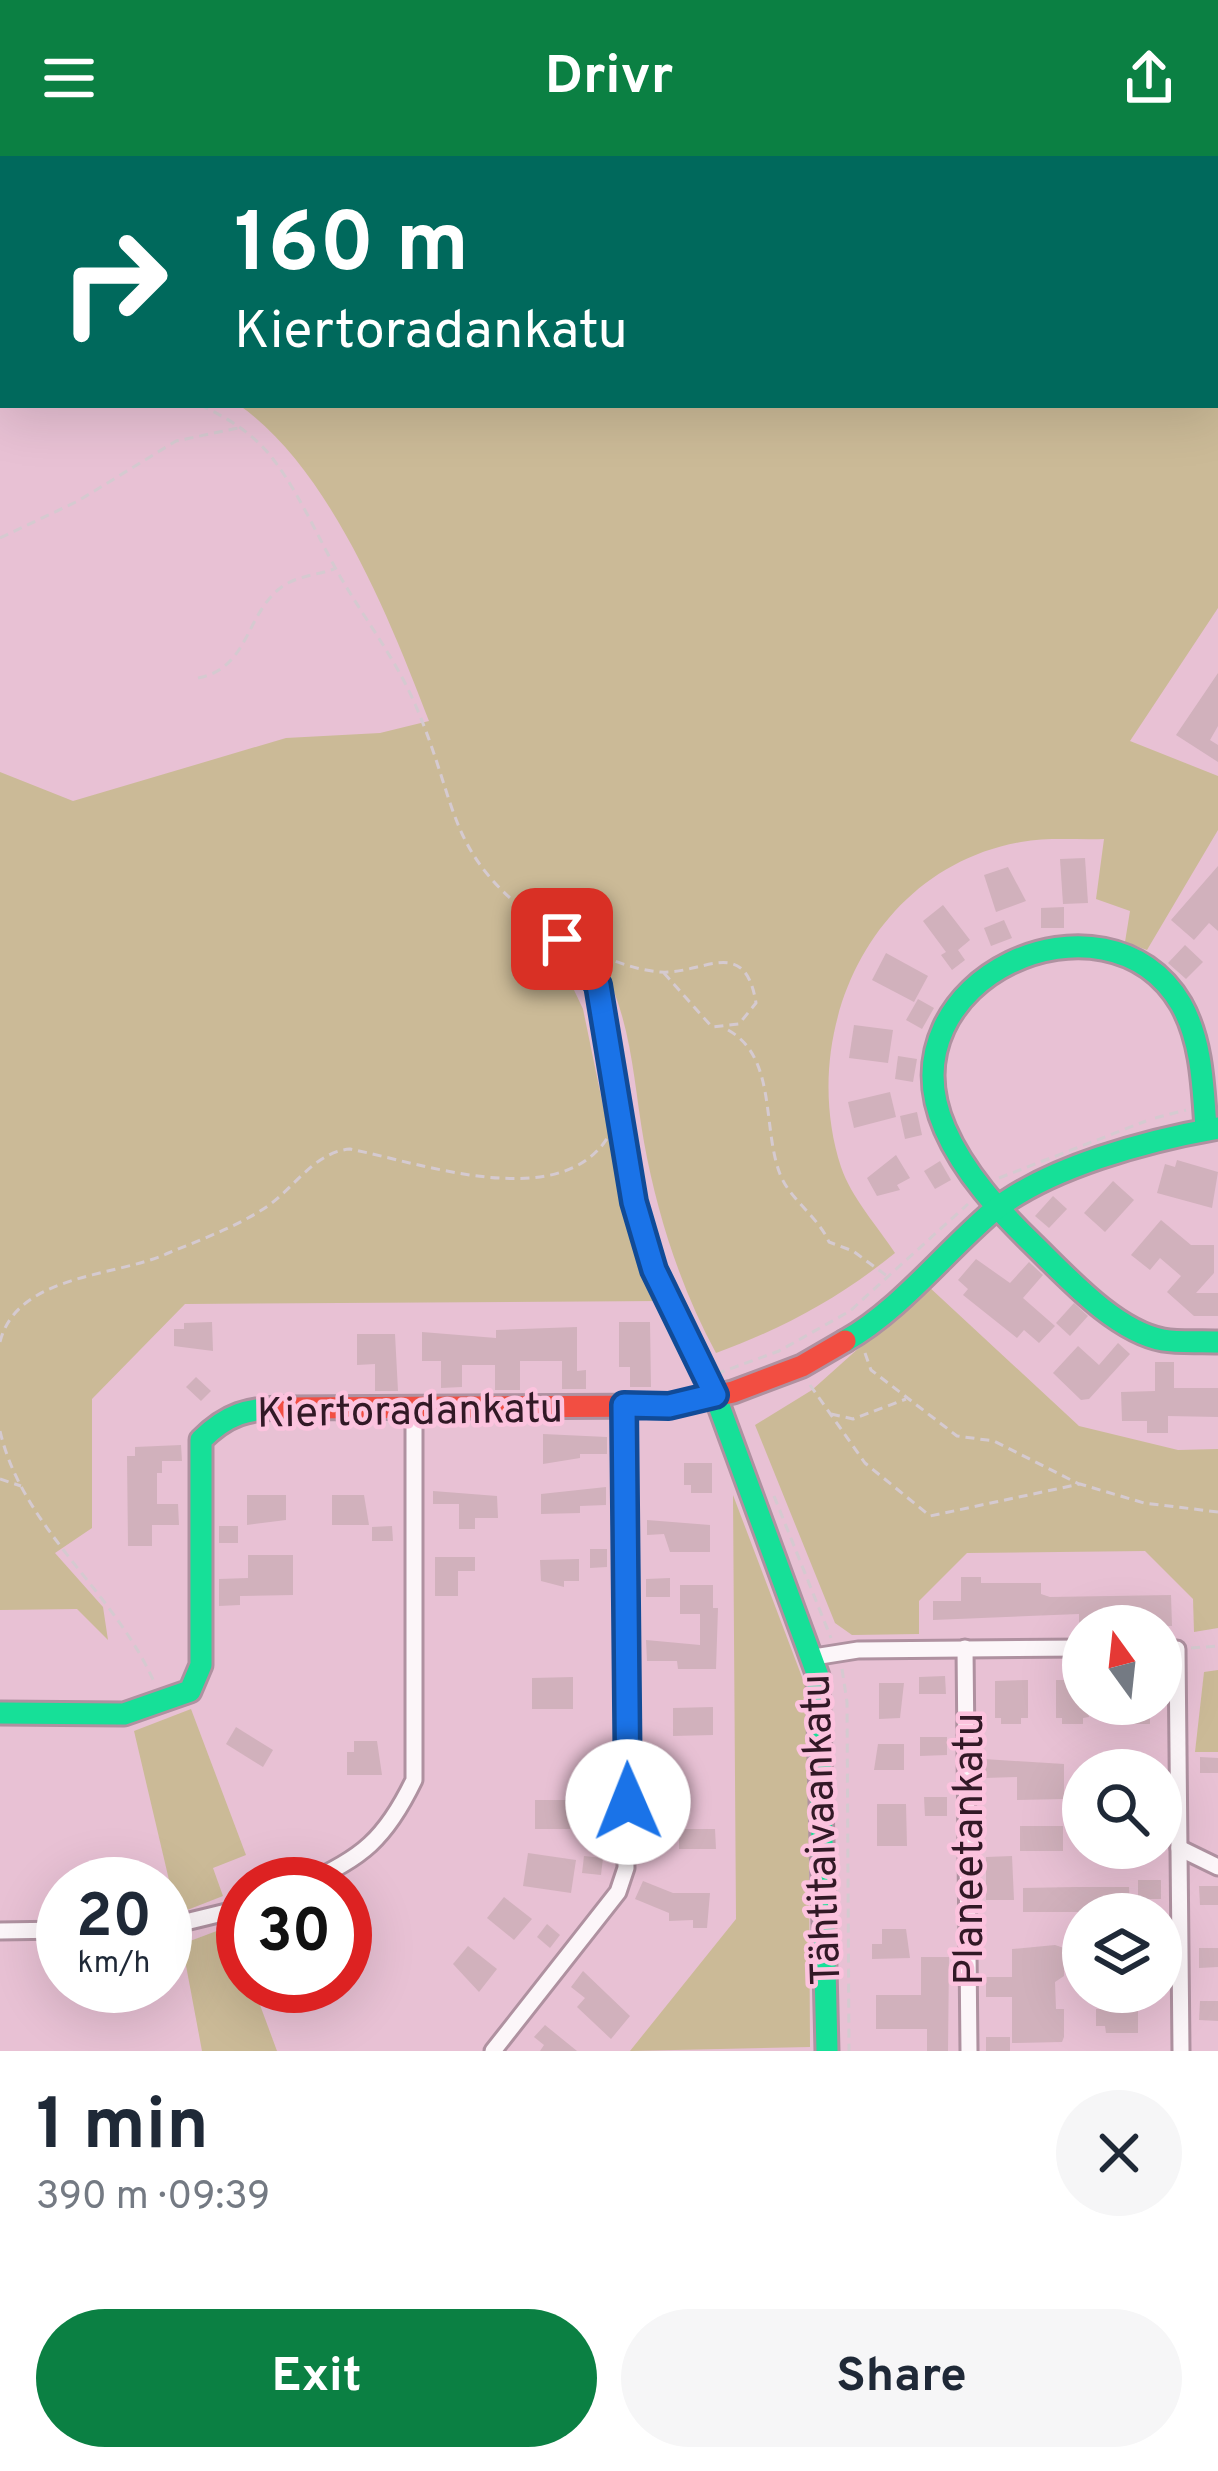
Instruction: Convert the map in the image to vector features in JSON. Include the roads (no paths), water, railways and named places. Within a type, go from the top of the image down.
[{"type":"street","points":[[997,1209],[1030,1187],[1101,1159],[1212,1128],[1195,1033],[1177,998],[1149,972],[1082,944],[1008,958],[954,1007],[935,1068],[935,1098],[947,1138],[997,1209],[1142,1333],[1164,1340],[1218,1342]]},
{"type":"street","name":"Kiertoradankatu","points":[[0,1713],[124,1714],[190,1691],[201,1664],[201,1440],[220,1421],[249,1408],[669,1406],[715,1395],[802,1366],[857,1334],[997,1209]]},
{"type":"street","name":"Tähtitaivaankatu","points":[[715,1395],[814,1658],[825,1807],[827,2051]]},
{"type":"street","points":[[493,2051],[618,1892],[626,1868],[624,1405]]},
{"type":"street","points":[[358,1857],[398,1814],[413,1780],[415,1406]]},
{"type":"street","name":"Planeetankatu","points":[[965,1648],[969,2051]]},
{"type":"street","points":[[814,1658],[858,1650],[1062,1648]]},
{"type":"street","points":[[1182,1849],[1218,1867]]},
{"type":"street","points":[[1179,1869],[1181,2051]]},
{"type":"street","points":[[0,1931],[36,1930]]},
{"type":"lane","name":"Tähtitaivaankatu","points":[[562,939],[598,985],[612,1051],[618,1120],[654,1270],[715,1395]]}]
